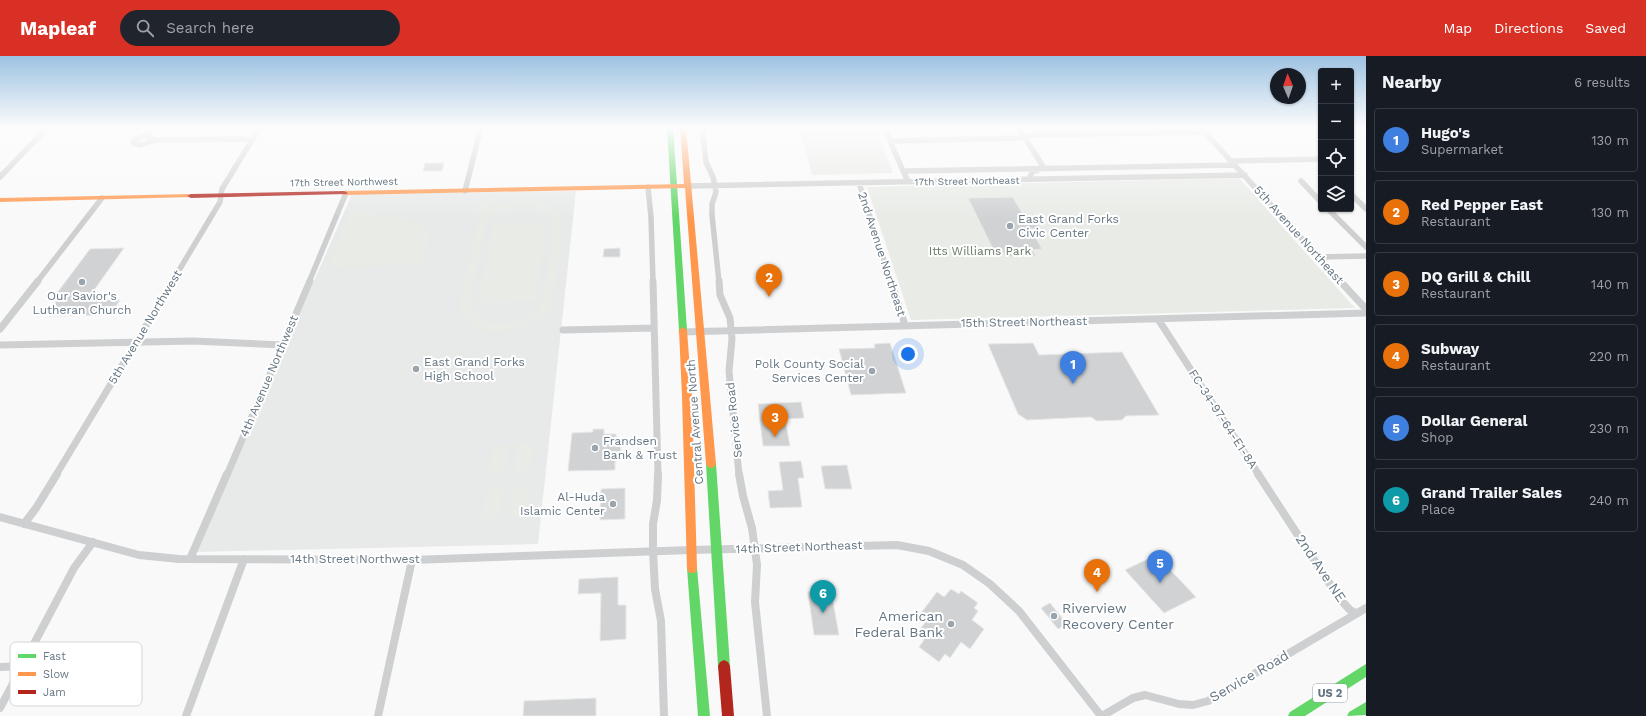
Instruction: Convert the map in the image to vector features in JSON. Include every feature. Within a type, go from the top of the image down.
[{"type":"main road","name":"Central Avenue North","points":[[672,158],[687,397],[691,550],[704,716]]},
{"type":"main road","name":"Central Avenue North","points":[[686,158],[700,331],[728,716]]},
{"type":"main road","name":"17th Street Northwest","points":[[0,200],[688,186]]},
{"type":"main road","name":"US 2","points":[[1294,716],[1366,670]]},
{"type":"main road","name":"US 2","points":[[1353,716],[1366,708]]},
{"type":"street","points":[[0,177],[18,158]]},
{"type":"street","name":"5th Avenue Northwest","points":[[24,524],[36,508],[220,202],[222,189],[241,158]]},
{"type":"street","points":[[465,191],[473,158]]},
{"type":"street","name":"Service Road","points":[[706,158],[715,186],[716,195],[712,204],[712,215],[720,295],[730,318],[732,339],[729,370],[740,480],[752,528],[757,565],[755,613],[767,716]]},
{"type":"street","points":[[898,158],[908,182]]},
{"type":"street","points":[[1037,158],[1044,168]]},
{"type":"street","name":"5th Avenue Northeast","points":[[1228,158],[1366,309]]},
{"type":"street","points":[[904,171],[1233,163],[1318,159]]},
{"type":"street","points":[[1029,179],[1032,172],[1044,168]]},
{"type":"street","name":"17th Street Northeast","points":[[688,186],[1245,175]]},
{"type":"street","points":[[1301,181],[1318,199]]},
{"type":"street","name":"2nd Avenue Northeast","points":[[859,183],[905,325]]},
{"type":"street","points":[[648,187],[651,217],[658,483],[653,524],[653,551],[655,584],[661,621],[664,716]]},
{"type":"street","name":"4th Avenue Northwest","points":[[190,559],[283,345],[346,193]]},
{"type":"street","points":[[1354,197],[1366,209]]},
{"type":"street","points":[[0,329],[102,198]]},
{"type":"street","points":[[1331,212],[1366,248]]},
{"type":"street","points":[[1319,257],[1366,256]]},
{"type":"street","name":"15th Street Northeast","points":[[682,332],[1366,313]]},
{"type":"street","name":"FC-34-97-64-E1-8A","points":[[1158,319],[1288,519]]},
{"type":"street","points":[[563,330],[654,328]]},
{"type":"street","points":[[0,345],[136,341],[215,341],[283,345]]},
{"type":"street","name":"14th Street Northwest","points":[[0,517],[152,557],[190,559],[412,560],[715,549]]},
{"type":"street","name":"2nd Ave NE","points":[[1288,519],[1339,598],[1350,610],[1356,613]]},
{"type":"street","points":[[34,642],[74,568],[93,542]]},
{"type":"street","name":"14th Street Northeast","points":[[715,549],[882,544],[897,545],[929,551],[963,565],[982,577],[1005,597],[1019,612],[1101,716]]},
{"type":"street","points":[[186,716],[244,559]]},
{"type":"street","points":[[378,716],[412,560]]},
{"type":"street","name":"Service Road","points":[[1101,716],[1133,698],[1145,695],[1179,704],[1193,705],[1208,701],[1366,608]]},
{"type":"street","points":[[0,708],[10,688]]},
{"type":"shaded area","name":"East Grand Forks High School","points":[[576,191],[538,544],[196,552],[352,194]]},
{"type":"green space","points":[[807,158],[887,158],[893,173],[812,175]]},
{"type":"green space","name":"Itts Williams Park","points":[[1239,178],[1355,308],[911,320],[867,187]]},
{"type":"green space","points":[[523,201],[542,203],[558,213],[561,218],[562,225],[557,279],[551,306],[543,316],[531,324],[516,329],[501,331],[487,330],[474,326],[464,317],[459,304],[482,202],[491,202],[489,210],[504,204]],"holes":[[[512,207],[534,207],[544,211],[551,219],[552,225],[548,267],[543,299],[537,310],[526,319],[505,324],[491,323],[477,316],[470,303],[486,227],[491,218],[498,212]]]},
{"type":"green space","points":[[350,213],[387,216],[424,225],[430,235],[423,265],[335,267],[329,261]]},
{"type":"green space","points":[[546,223],[536,301],[477,303],[493,224]]},
{"type":"green space","points":[[518,444],[534,444],[530,472],[514,472]]},
{"type":"green space","points":[[509,445],[505,473],[489,473],[493,446]]},
{"type":"green space","points":[[513,487],[529,487],[526,517],[509,518]]},
{"type":"green space","points":[[487,488],[503,488],[499,518],[482,518]]},
{"type":"building","points":[[425,163],[444,163],[442,171],[423,171]]},
{"type":"building","name":"East Grand Forks Civic Center","points":[[1013,197],[1027,222],[1036,222],[1040,229],[1031,229],[1042,249],[1032,250],[1036,256],[1005,257],[1002,251],[994,251],[968,198]]},
{"type":"building","name":"Our Savior's Lutheran Church","points":[[124,248],[87,300],[120,300],[110,315],[49,316],[57,306],[53,306],[59,297],[54,297],[90,249]]},
{"type":"building","points":[[620,248],[620,257],[603,257],[604,249]]},
{"type":"building","name":"Polk County Social Services Center","points":[[890,343],[906,393],[851,395],[839,349],[875,348],[874,344]]},
{"type":"building","points":[[1033,343],[1039,355],[1122,352],[1159,415],[1126,416],[1122,420],[1097,421],[1091,417],[1027,420],[1018,414],[988,344]]},
{"type":"building","points":[[801,402],[804,418],[785,419],[790,446],[763,446],[758,404]]},
{"type":"building","name":"Frandsen Bank & Trust","points":[[593,429],[604,429],[604,434],[616,434],[616,439],[621,450],[620,455],[615,462],[615,470],[568,471],[572,433],[593,432]]},
{"type":"building","points":[[801,461],[804,478],[798,478],[802,507],[770,508],[768,491],[783,490],[779,462]]},
{"type":"building","points":[[847,465],[852,489],[825,489],[821,466]]},
{"type":"building","name":"Al-Huda Islamic Center","points":[[625,488],[625,519],[600,520],[601,489]]},
{"type":"building","points":[[1156,555],[1196,597],[1164,613],[1125,570]]},
{"type":"building","points":[[618,577],[618,605],[626,605],[626,639],[600,641],[601,593],[578,594],[579,579]]},
{"type":"building","name":"American Federal Bank","points":[[951,589],[959,594],[961,591],[978,603],[974,608],[978,611],[972,620],[984,629],[970,649],[961,642],[950,658],[945,654],[939,662],[919,647],[924,640],[916,634],[928,619],[921,613],[937,592],[944,597]]},
{"type":"building","points":[[831,591],[839,635],[814,635],[808,592]]},
{"type":"building","name":"Riverview Recovery Center","points":[[1050,603],[1067,624],[1058,629],[1041,608]]},
{"type":"building","points":[[596,698],[596,716],[523,716],[524,701]]},
{"type":"traffic: fast","points":[[672,158],[683,330]]},
{"type":"traffic: fast","points":[[711,464],[724,666]]},
{"type":"traffic: fast","points":[[692,568],[704,716]]},
{"type":"traffic: fast","points":[[1294,716],[1366,670]]},
{"type":"traffic: fast","points":[[1353,716],[1366,708]]},
{"type":"traffic: slow","points":[[686,158],[711,464]]},
{"type":"traffic: slow","points":[[344,193],[688,186]]},
{"type":"traffic: slow","points":[[0,200],[191,196]]},
{"type":"traffic: slow","points":[[683,330],[687,397],[692,568]]},
{"type":"traffic: jam","points":[[191,196],[344,193]]},
{"type":"traffic: jam","points":[[724,666],[728,716]]},
{"type":"place","name":"East Grand Forks Civic Center","points":[[1010,226]]},
{"type":"place","name":"Our Savior's Lutheran Church","points":[[82,282]]},
{"type":"place","name":"Red Pepper East","points":[[769,297]]},
{"type":"place","name":"East Grand Forks High School","points":[[416,369]]},
{"type":"place","name":"Polk County Social Services Center","points":[[872,371]]},
{"type":"place","name":"Hugo's","points":[[1073,384]]},
{"type":"place","name":"DQ Grill & Chill","points":[[775,437]]},
{"type":"place","name":"Frandsen Bank & Trust","points":[[595,448]]},
{"type":"place","name":"Al-Huda Islamic Center","points":[[613,504]]},
{"type":"place","name":"Dollar General","points":[[1160,583]]},
{"type":"place","name":"Subway","points":[[1097,592]]},
{"type":"place","name":"Grand Trailer Sales","points":[[823,613]]},
{"type":"place","name":"Riverview Recovery Center","points":[[1054,616]]},
{"type":"place","name":"American Federal Bank","points":[[951,624]]}]
